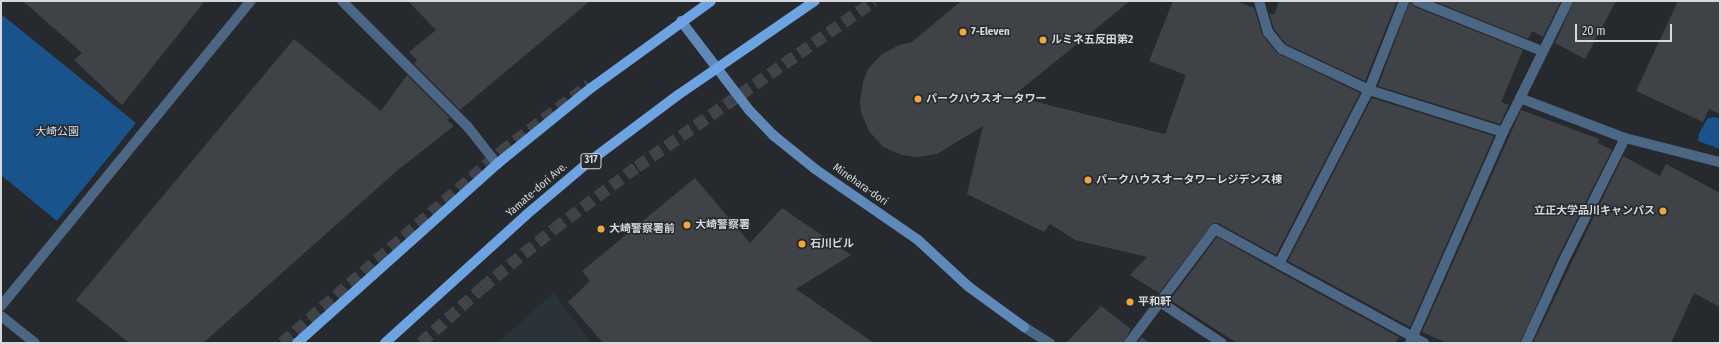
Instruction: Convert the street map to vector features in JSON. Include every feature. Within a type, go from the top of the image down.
[{"type":"main road","points":[[297,343],[497,164],[592,88],[681,21],[711,1]]},
{"type":"main road","name":"Yamate-dori Ave.","points":[[385,343],[526,215],[590,161],[716,69],[815,1]]},
{"type":"street","points":[[1,306],[251,1]]},
{"type":"street","points":[[342,1],[468,127],[497,164]]},
{"type":"street","points":[[1259,1],[1268,32],[1282,48],[1369,90],[1503,132]]},
{"type":"street","points":[[1279,264],[1369,90],[1404,1]]},
{"type":"street","points":[[1417,1],[1542,51]]},
{"type":"street","points":[[1412,340],[1503,132],[1568,1]]},
{"type":"street","name":"Minehara-dori","points":[[681,21],[716,69],[749,110],[773,135],[815,169],[918,240],[969,287],[1024,327],[1050,343]]},
{"type":"street","points":[[1520,98],[1625,138],[1720,162]]},
{"type":"street","points":[[1526,343],[1563,262],[1625,138]]},
{"type":"street","points":[[1129,343],[1215,229],[1412,340],[1424,343]]},
{"type":"street","points":[[1160,302],[1222,343]]},
{"type":"street","points":[[1,316],[35,343]]},
{"type":"shaded area","points":[[554,293],[591,343],[497,343]]},
{"type":"green space","name":"大崎公園","points":[[1,14],[136,123],[57,221],[1,175]]},
{"type":"green space","points":[[1713,117],[1720,118],[1720,149],[1698,141],[1699,134],[1707,119]]},
{"type":"building","points":[[23,1],[205,1],[122,105],[74,60],[82,53]]},
{"type":"building","points":[[408,1],[590,1],[460,110],[414,64],[417,60],[409,52],[436,30]]},
{"type":"building","points":[[961,1],[1130,1],[1013,96],[1165,134],[1186,75],[1149,61],[1173,1],[1236,1],[1254,8],[1262,34],[1277,53],[1360,93],[1276,255],[1218,223],[1213,223],[1159,293],[1130,275],[1147,257],[1075,240],[1050,224],[1044,232],[967,194],[983,126],[937,154],[917,157],[902,155],[883,147],[869,131],[861,112],[860,102],[863,82],[868,69],[882,54],[899,45],[912,42]]},
{"type":"building","points":[[1279,1],[1397,1],[1365,81],[1286,44],[1274,29],[1269,13],[1274,15]]},
{"type":"building","points":[[1410,1],[1415,7],[1523,50],[1501,102],[1509,105],[1500,124],[1378,86]]},
{"type":"building","points":[[1434,1],[1561,1],[1543,37],[1532,31],[1528,39]]},
{"type":"building","points":[[1574,1],[1616,1],[1585,59],[1555,43]]},
{"type":"building","points":[[1678,1],[1720,1],[1720,114],[1709,109],[1703,122],[1636,91]]},
{"type":"building","points":[[294,39],[381,111],[407,75],[450,118],[447,120],[454,126],[399,169],[203,343],[129,343],[76,300]]},
{"type":"building","points":[[1372,98],[1494,136],[1410,327],[1288,261]]},
{"type":"building","points":[[1521,110],[1599,139],[1598,143],[1612,150],[1557,259],[1520,343],[1447,343],[1422,332]]},
{"type":"building","points":[[1623,156],[1660,176],[1666,164],[1720,193],[1720,307],[1694,293],[1671,343],[1533,343]]},
{"type":"building","name":"大崎警察署","points":[[695,178],[750,243],[782,208],[851,255],[796,289],[874,343],[603,343],[568,302],[590,281],[582,271]]},
{"type":"building","points":[[1217,237],[1399,337],[1395,343],[1237,343],[1170,300]]},
{"type":"building","points":[[1101,306],[1131,329],[1123,343],[1066,343]]},
{"type":"building","points":[[1142,337],[1150,343],[1137,343]]},
{"type":"tunnel","points":[[421,343],[482,288],[554,229],[637,167],[874,1]]},
{"type":"tunnel","points":[[282,343],[501,152],[589,85]]},
{"type":"place","name":"7-Eleven","points":[[963,32]]},
{"type":"place","name":"ルミネ五反田第2","points":[[1043,40]]},
{"type":"place","name":"パークハウスオータワー","points":[[918,99]]},
{"type":"place","name":"パークハウスオータワーレジデンス棟","points":[[1088,180]]},
{"type":"place","name":"立正大学品川キャンパス","points":[[1663,211]]},
{"type":"place","name":"大崎警察署","points":[[687,225]]},
{"type":"place","name":"大崎警察署前","points":[[601,229]]},
{"type":"place","name":"石川ビル","points":[[802,244]]},
{"type":"place","name":"平和軒","points":[[1130,302]]}]
